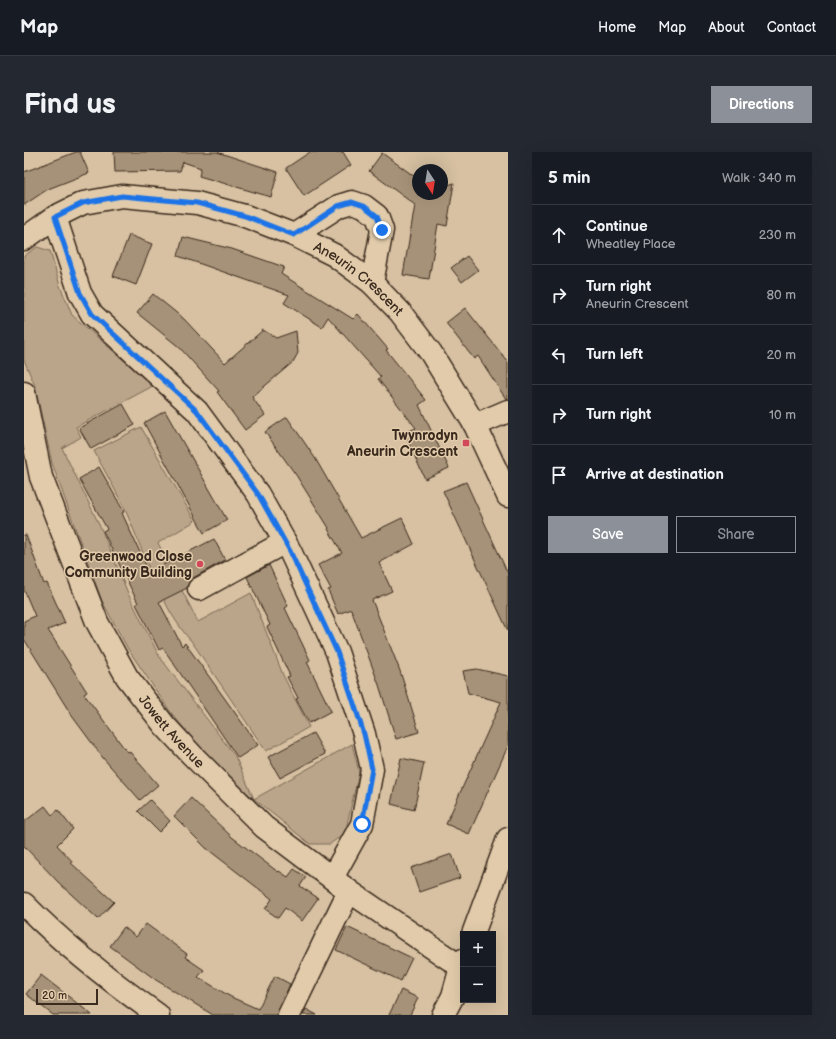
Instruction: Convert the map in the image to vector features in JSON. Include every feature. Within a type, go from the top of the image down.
[{"type":"street","name":"Aneurin Crescent","points":[[24,239],[55,217],[83,203],[122,196],[197,203],[245,216],[294,235],[334,255],[372,283],[400,312],[431,353],[475,425],[508,496]]},
{"type":"street","points":[[294,235],[338,206],[352,202],[364,206],[377,216],[382,230],[372,283]]},
{"type":"street","points":[[55,217],[80,293],[92,314],[197,411],[258,494],[285,542],[337,652],[364,734],[372,769],[362,824],[340,885],[289,1015]]},
{"type":"street","name":"Jowett Avenue","points":[[24,392],[42,477],[97,622],[127,677],[165,726],[264,827],[340,885],[460,963]]},
{"type":"street","points":[[475,425],[508,411]]},
{"type":"street","points":[[199,589],[285,542]]},
{"type":"street","points":[[474,931],[508,839]]},
{"type":"street","points":[[24,904],[54,936],[118,987],[158,1015]]},
{"type":"street","points":[[443,1015],[456,1005],[462,967]]},
{"type":"shaded area","points":[[37,247],[50,251],[60,286],[72,315],[153,386],[76,427],[81,437],[62,448],[100,526],[130,598],[159,656],[235,756],[254,799],[222,773],[172,714],[128,649],[102,601],[52,463],[35,386],[24,360],[24,256]]},
{"type":"shaded area","points":[[141,427],[195,521],[158,543],[198,622],[251,593],[283,675],[309,727],[266,751],[171,613],[155,581],[123,506],[94,451]]},
{"type":"shaded area","points":[[352,744],[359,772],[345,833],[330,844],[310,844],[254,799]]},
{"type":"building","points":[[76,152],[80,152],[89,173],[48,189],[24,205],[24,172]]},
{"type":"building","points":[[114,152],[217,152],[278,172],[271,197],[199,176],[201,168],[183,162],[180,171],[115,172]]},
{"type":"building","points":[[310,152],[343,152],[351,165],[304,196],[286,168]]},
{"type":"building","points":[[382,153],[412,175],[412,200],[448,200],[448,185],[454,183],[447,226],[438,224],[429,279],[403,275],[415,205],[369,171]]},
{"type":"building","points":[[129,235],[152,244],[136,285],[113,276]]},
{"type":"building","points":[[183,237],[232,249],[284,267],[281,274],[353,319],[358,314],[388,349],[386,350],[426,400],[419,405],[449,468],[425,479],[404,433],[416,428],[378,379],[381,377],[328,317],[322,327],[284,303],[289,295],[178,256]]},
{"type":"building","points":[[467,256],[478,270],[462,282],[451,268]]},
{"type":"building","points":[[153,294],[184,319],[225,363],[263,330],[276,338],[296,331],[298,353],[293,362],[252,397],[265,415],[245,430],[217,392],[219,391],[179,347],[137,313]]},
{"type":"building","points":[[465,308],[508,362],[508,399],[506,399],[478,356],[474,359],[446,323]]},
{"type":"building","points":[[123,404],[135,425],[91,449],[79,428]]},
{"type":"building","points":[[165,411],[227,520],[204,533],[144,423]]},
{"type":"building","points":[[287,417],[315,458],[361,538],[402,518],[414,544],[379,563],[392,591],[372,600],[400,671],[419,732],[396,739],[379,685],[351,609],[338,614],[328,590],[331,589],[318,565],[342,553],[328,529],[329,528],[296,475],[265,432]]},
{"type":"building","points":[[99,467],[124,512],[122,513],[149,572],[214,539],[225,560],[193,578],[189,582],[187,588],[159,602],[182,646],[185,643],[258,745],[238,758],[163,648],[159,650],[136,604],[138,603],[103,531],[107,529],[79,479]]},
{"type":"building","points":[[466,482],[508,574],[508,631],[443,491]]},
{"type":"building","points":[[24,535],[26,535],[44,584],[47,583],[65,623],[48,630],[87,692],[84,694],[127,752],[129,751],[158,785],[140,800],[103,758],[72,716],[24,639],[24,621],[35,616],[24,590]]},
{"type":"building","points":[[269,565],[288,606],[285,608],[310,660],[307,662],[331,711],[309,723],[296,699],[298,698],[287,677],[290,676],[267,627],[270,625],[247,577]]},
{"type":"building","points":[[477,669],[508,676],[508,746],[469,834],[446,824],[501,702],[468,693],[463,671]]},
{"type":"building","points":[[313,733],[325,754],[280,778],[268,757]]},
{"type":"building","points":[[401,758],[424,763],[414,810],[391,804]]},
{"type":"building","points":[[191,798],[232,837],[278,872],[279,871],[288,877],[294,869],[306,877],[300,886],[318,898],[302,921],[285,908],[278,918],[265,909],[272,899],[206,848],[174,816]]},
{"type":"building","points":[[150,800],[170,821],[159,832],[138,811]]},
{"type":"building","points":[[45,806],[52,815],[58,810],[73,829],[57,845],[72,861],[71,863],[114,902],[98,919],[58,882],[24,846],[24,822]]},
{"type":"building","points":[[452,854],[460,878],[419,892],[411,868]]},
{"type":"building","points":[[146,924],[187,954],[185,957],[204,970],[198,977],[231,997],[258,1009],[275,976],[290,984],[277,1015],[213,1015],[156,980],[110,946],[124,927],[136,937]]},
{"type":"building","points":[[347,927],[412,958],[401,981],[336,950]]},
{"type":"building","points":[[41,975],[92,1015],[53,1015],[26,994]]},
{"type":"building","points":[[401,990],[418,998],[410,1015],[389,1015]]},
{"type":"building","points":[[306,1009],[317,1015],[303,1015]]},
{"type":"place","name":"Twynrodyn Aneurin Crescent","points":[[466,443]]},
{"type":"place","name":"Greenwood Close Community Building","points":[[200,564]]},
{"type":"route","points":[[362,824],[372,769],[364,734],[337,652],[290,551],[258,494],[197,411],[114,332],[92,314],[80,293],[55,217],[83,203],[122,196],[197,203],[245,216],[294,235],[338,206],[352,202],[364,206],[377,216],[382,230]]}]
